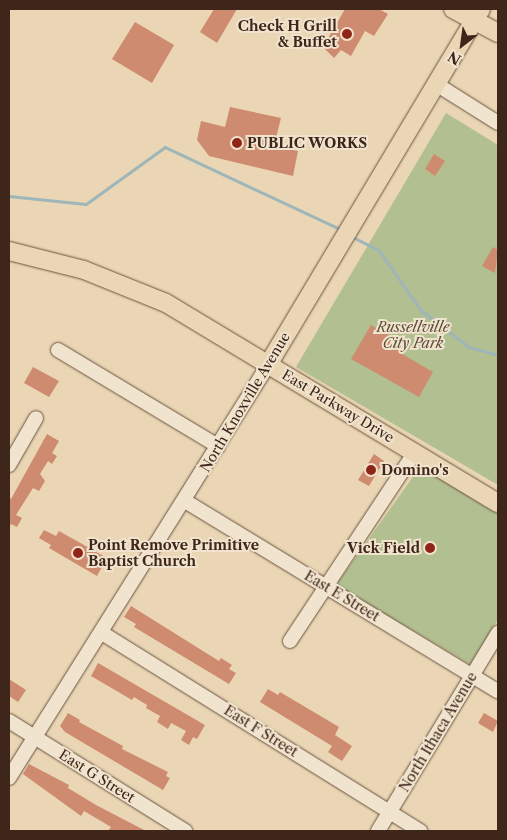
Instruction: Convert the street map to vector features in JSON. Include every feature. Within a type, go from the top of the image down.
[{"type":"main road","points":[[453,9],[477,14],[498,33]]},
{"type":"main road","name":"North Knoxville Avenue","points":[[268,364],[477,14]]},
{"type":"main road","name":"East Parkway Drive","points":[[9,250],[84,270],[166,303],[498,503]]},
{"type":"street","points":[[436,84],[498,123]]},
{"type":"street","points":[[58,350],[218,446]]},
{"type":"street","name":"North Knoxville Avenue","points":[[9,778],[185,501],[268,364]]},
{"type":"street","points":[[9,465],[36,418]]},
{"type":"street","points":[[290,641],[414,452]]},
{"type":"street","name":"East E Street","points":[[185,501],[498,691]]},
{"type":"street","name":"East F Street","points":[[102,633],[420,831]]},
{"type":"street","name":"North Ithaca Avenue","points":[[378,831],[498,633]]},
{"type":"street","name":"East G Street","points":[[9,721],[185,831]]},
{"type":"green space","name":"Russellville City Park","points":[[446,113],[498,145],[498,485],[296,367]]},
{"type":"green space","name":"Vick Field","points":[[422,464],[498,511],[498,619],[471,665],[336,585]]},
{"type":"building","points":[[214,9],[237,9],[217,43],[200,32]]},
{"type":"building","name":"Check H Grill & Buffet","points":[[345,9],[379,9],[388,14],[374,36],[365,31],[351,56],[341,50],[334,58],[323,47]]},
{"type":"building","points":[[135,22],[174,45],[152,83],[112,59]]},
{"type":"building","name":"PUBLIC WORKS","points":[[230,107],[281,118],[274,146],[298,151],[293,176],[209,156],[197,140],[201,121],[225,127]]},
{"type":"building","points":[[434,154],[445,161],[435,176],[425,169]]},
{"type":"building","points":[[493,247],[498,250],[495,273],[482,266]]},
{"type":"building","points":[[371,325],[407,346],[402,354],[433,372],[419,397],[351,359]]},
{"type":"building","points":[[33,367],[59,381],[49,397],[24,383]]},
{"type":"building","points":[[47,434],[59,441],[52,453],[57,456],[52,464],[48,461],[40,474],[45,481],[39,491],[33,488],[16,515],[22,518],[17,527],[11,524],[9,528],[9,497],[11,499]]},
{"type":"building","name":"Domino's","points":[[374,454],[384,461],[369,486],[358,480]]},
{"type":"building","name":"Point Remove Primitive Baptist Church","points":[[44,530],[56,536],[59,531],[107,558],[97,576],[49,548],[51,545],[39,538]]},
{"type":"building","points":[[131,606],[219,661],[221,658],[232,665],[229,669],[236,673],[229,684],[134,627],[136,624],[124,617]]},
{"type":"building","points":[[98,663],[205,725],[197,739],[193,737],[189,745],[181,740],[186,731],[171,723],[168,729],[157,722],[160,716],[146,708],[147,705],[134,697],[132,700],[91,676]]},
{"type":"building","points":[[9,679],[26,690],[18,702],[9,696]]},
{"type":"building","points":[[268,689],[278,695],[280,692],[339,727],[335,735],[352,746],[342,761],[328,752],[332,746],[260,702]]},
{"type":"building","points":[[68,713],[80,720],[79,722],[123,746],[122,749],[168,772],[166,776],[170,778],[163,790],[65,732],[60,726]]},
{"type":"building","points":[[484,713],[498,721],[493,732],[478,723]]},
{"type":"building","points":[[29,764],[69,785],[68,788],[96,805],[146,831],[108,831],[111,827],[84,811],[81,816],[23,774]]},
{"type":"waterway","points":[[9,196],[86,204],[165,147],[342,230]]},
{"type":"waterway","points":[[353,237],[379,250],[421,310],[469,347],[498,355]]},
{"type":"place","name":"Check H Grill & Buffet","points":[[347,34]]},
{"type":"place","name":"PUBLIC WORKS","points":[[237,143]]},
{"type":"place","name":"Domino's","points":[[371,470]]},
{"type":"place","name":"Vick Field","points":[[430,548]]},
{"type":"place","name":"Point Remove Primitive Baptist Church","points":[[78,553]]}]
